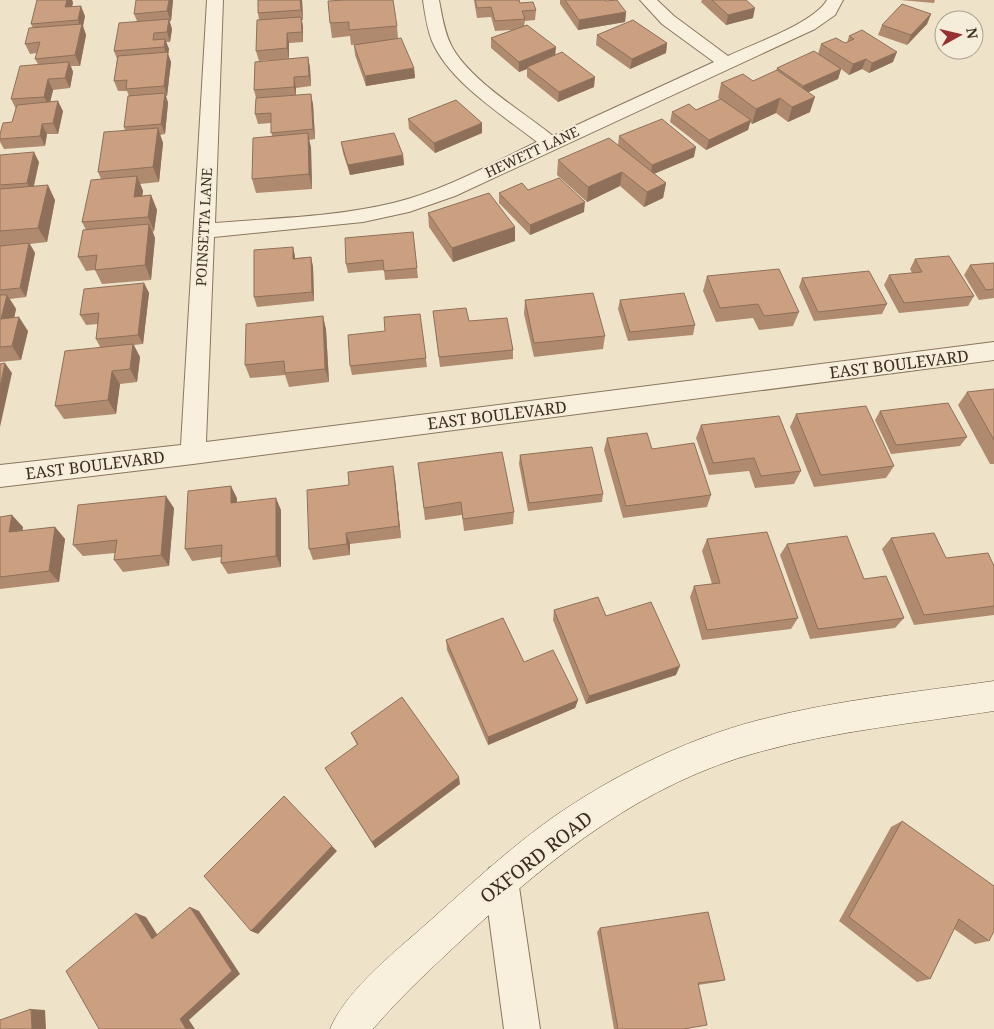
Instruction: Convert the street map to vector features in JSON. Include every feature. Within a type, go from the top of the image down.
[{"type":"street","name":"POINSETTA LANE","points":[[192,454],[215,0]]},
{"type":"street","points":[[431,0],[438,33],[444,48],[455,62],[469,77],[550,143]]},
{"type":"street","points":[[648,0],[668,20],[726,63]]},
{"type":"street","name":"HEWETT LANE","points":[[204,231],[343,218],[410,205],[448,191],[809,25],[829,11],[835,0]]},
{"type":"street","name":"EAST BOULEVARD","points":[[0,476],[192,454],[994,351]]},
{"type":"street","name":"OXFORD ROAD","points":[[349,1029],[386,985],[501,880],[564,830],[632,787],[698,756],[759,736],[840,720],[994,696]]},
{"type":"street","points":[[501,880],[522,1029]]},
{"type":"building","points":[[37,0],[67,0],[65,7],[81,6],[78,20],[31,24]]},
{"type":"building","points":[[136,0],[169,0],[167,11],[134,14]]},
{"type":"building","points":[[258,0],[300,0],[301,10],[258,13]]},
{"type":"building","points":[[393,0],[397,26],[349,30],[349,22],[330,23],[328,1]]},
{"type":"building","points":[[475,0],[519,0],[520,3],[533,2],[536,10],[522,11],[525,19],[495,21],[491,7],[477,8]]},
{"type":"building","points":[[565,0],[617,0],[626,12],[579,20]]},
{"type":"building","points":[[712,0],[746,0],[755,8],[728,15]]},
{"type":"building","points":[[902,4],[931,14],[911,35],[882,25]]},
{"type":"building","points":[[301,17],[302,32],[287,33],[287,48],[256,51],[257,20]]},
{"type":"building","points":[[169,19],[167,32],[154,33],[153,40],[165,39],[164,47],[114,51],[119,23]]},
{"type":"building","points":[[633,20],[667,43],[632,59],[597,35]]},
{"type":"building","points":[[82,24],[75,55],[35,59],[40,42],[25,44],[29,28]]},
{"type":"building","points":[[527,25],[556,47],[519,62],[491,38]]},
{"type":"building","points":[[862,30],[897,52],[872,63],[866,59],[853,64],[821,44],[836,38],[845,43],[854,39],[849,36]]},
{"type":"building","points":[[401,38],[414,68],[365,76],[354,45]]},
{"type":"building","points":[[814,51],[841,69],[803,86],[777,68]]},
{"type":"building","points":[[168,52],[164,86],[126,89],[127,80],[114,81],[118,56]]},
{"type":"building","points":[[562,52],[595,77],[559,92],[527,67]]},
{"type":"building","points":[[308,57],[309,76],[294,77],[294,87],[254,90],[255,62]]},
{"type":"building","points":[[69,62],[65,78],[48,79],[44,97],[11,99],[20,66]]},
{"type":"building","points":[[777,70],[815,97],[792,107],[780,98],[756,109],[721,83],[743,74],[753,81]]},
{"type":"building","points":[[165,93],[161,124],[124,127],[128,96]]},
{"type":"building","points":[[311,94],[313,129],[271,133],[271,113],[255,114],[256,98]]},
{"type":"building","points":[[721,99],[751,120],[709,140],[672,112],[689,104],[696,110]]},
{"type":"building","points":[[456,100],[482,123],[434,143],[408,119]]},
{"type":"building","points":[[58,101],[53,123],[42,124],[40,136],[0,139],[3,123],[12,122],[17,105]]},
{"type":"building","points":[[662,119],[696,147],[652,165],[619,136]]},
{"type":"building","points":[[158,128],[153,167],[98,172],[104,132]]},
{"type":"building","points":[[308,133],[309,174],[252,179],[253,138]]},
{"type":"building","points":[[394,133],[403,155],[348,165],[341,142]]},
{"type":"building","points":[[609,138],[666,183],[647,192],[622,172],[588,187],[558,160]]},
{"type":"building","points":[[34,152],[27,183],[0,185],[0,155]]},
{"type":"building","points":[[137,176],[134,197],[151,195],[148,217],[82,222],[91,180]]},
{"type":"building","points":[[559,178],[585,202],[530,225],[499,193],[522,183],[528,190]]},
{"type":"building","points":[[48,185],[38,228],[0,231],[0,189]]},
{"type":"building","points":[[489,193],[515,227],[452,248],[428,213]]},
{"type":"building","points":[[149,224],[145,265],[95,270],[97,255],[78,257],[83,230]]},
{"type":"building","points":[[413,232],[417,268],[384,271],[383,260],[346,264],[345,238]]},
{"type":"building","points":[[29,243],[20,288],[0,290],[0,246]]},
{"type":"building","points":[[293,247],[293,259],[311,257],[312,292],[254,297],[254,250]]},
{"type":"building","points":[[949,256],[974,296],[904,303],[889,275],[922,272],[915,259]]},
{"type":"building","points":[[994,263],[994,289],[986,290],[970,265]]},
{"type":"building","points":[[779,269],[799,312],[764,316],[758,304],[720,308],[707,276]]},
{"type":"building","points":[[869,271],[887,304],[818,312],[802,278]]},
{"type":"building","points":[[144,283],[138,335],[96,339],[99,313],[80,315],[84,289]]},
{"type":"building","points":[[593,293],[605,336],[534,343],[525,300]]},
{"type":"building","points":[[684,293],[695,325],[630,332],[620,300]]},
{"type":"building","points":[[0,295],[7,295],[1,319],[19,317],[12,346],[0,347]]},
{"type":"building","points":[[466,308],[469,321],[507,318],[513,350],[439,357],[433,311]]},
{"type":"building","points":[[420,314],[426,358],[350,366],[348,335],[385,331],[384,317]]},
{"type":"building","points":[[323,316],[325,369],[285,373],[284,361],[245,365],[246,324]]},
{"type":"building","points":[[133,344],[130,369],[112,371],[108,400],[55,406],[65,351]]},
{"type":"building","points":[[5,363],[0,387],[0,364]]},
{"type":"building","points":[[994,389],[994,440],[967,392]]},
{"type":"building","points":[[948,403],[967,437],[896,445],[880,411]]},
{"type":"building","points":[[866,406],[894,466],[821,475],[796,414]]},
{"type":"building","points":[[779,416],[801,471],[761,476],[754,458],[713,463],[701,425]]},
{"type":"building","points":[[647,433],[652,449],[694,443],[711,495],[626,506],[607,438]]},
{"type":"building","points":[[592,447],[603,494],[529,503],[520,455]]},
{"type":"building","points":[[502,452],[514,512],[463,519],[461,502],[424,508],[418,463]]},
{"type":"building","points":[[393,466],[399,526],[346,533],[347,544],[309,549],[307,490],[349,485],[348,472]]},
{"type":"building","points":[[231,486],[231,503],[276,498],[276,556],[221,563],[222,545],[185,549],[188,491]]},
{"type":"building","points":[[166,496],[161,555],[114,560],[117,540],[73,545],[78,505]]},
{"type":"building","points":[[12,515],[9,532],[55,527],[49,571],[0,577],[0,517]]},
{"type":"building","points":[[767,532],[798,618],[707,630],[694,586],[720,583],[707,539]]},
{"type":"building","points":[[934,533],[946,558],[988,553],[994,566],[994,606],[924,615],[891,538]]},
{"type":"building","points":[[847,536],[864,579],[886,576],[904,618],[818,629],[787,544]]},
{"type":"building","points":[[598,597],[606,616],[651,602],[680,666],[589,696],[554,610]]},
{"type":"building","points":[[503,618],[524,662],[553,650],[578,700],[488,737],[446,640]]},
{"type":"building","points":[[402,697],[459,777],[372,842],[325,768],[358,744],[351,733]]},
{"type":"building","points":[[284,796],[332,846],[251,931],[204,876]]},
{"type":"building","points":[[902,821],[994,886],[994,931],[989,941],[959,919],[930,979],[849,917]]},
{"type":"building","points":[[190,907],[232,971],[180,1019],[186,1029],[99,1029],[66,971],[136,913],[152,939]]},
{"type":"building","points":[[708,912],[725,980],[698,983],[707,1025],[683,1029],[618,1029],[600,928]]},
{"type":"building","points":[[31,1009],[32,1029],[0,1029],[0,1020]]}]
